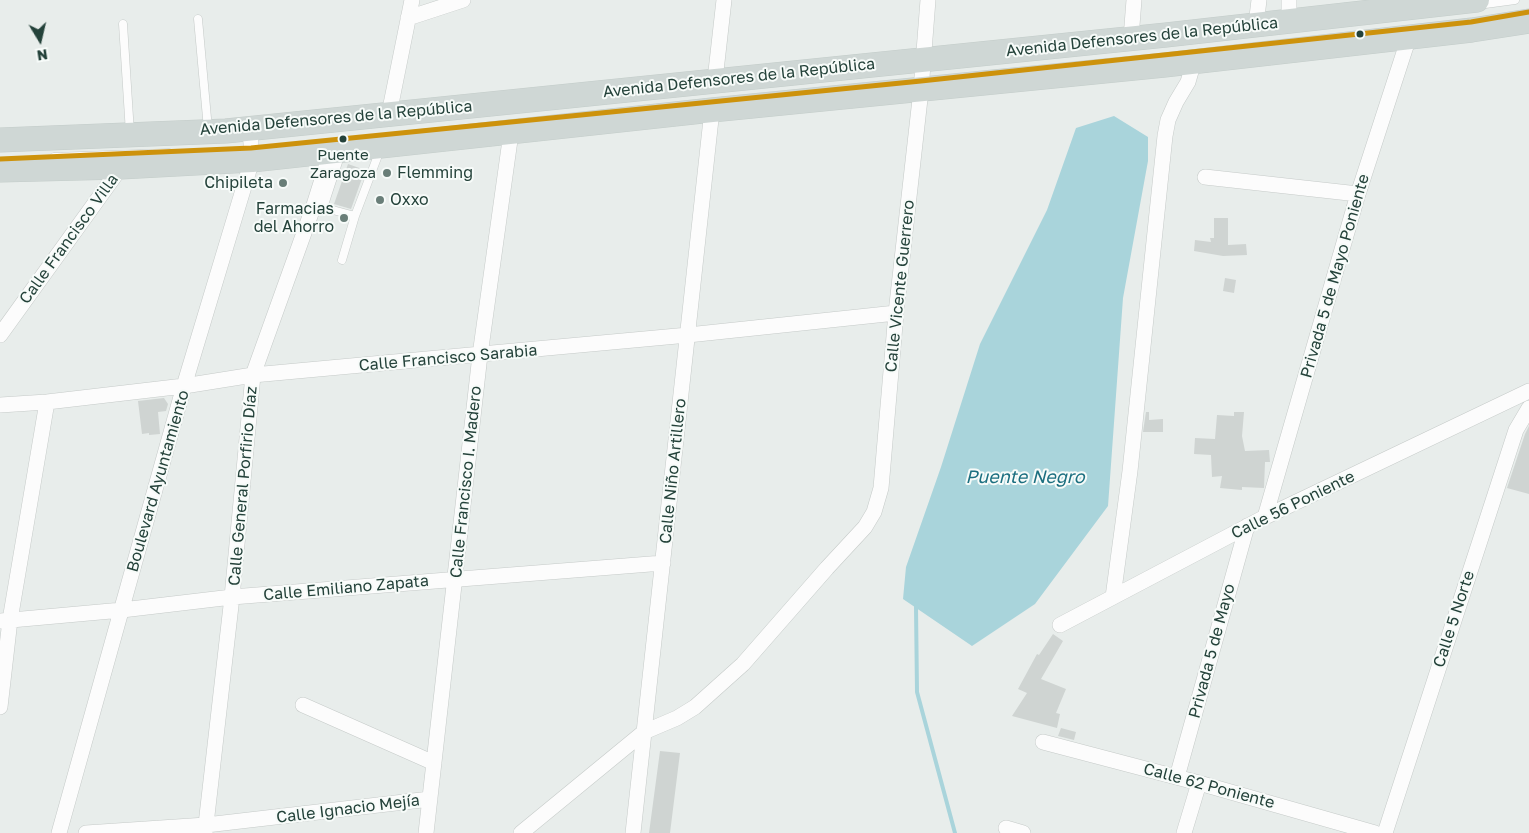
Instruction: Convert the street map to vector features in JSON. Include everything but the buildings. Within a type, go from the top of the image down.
[{"type":"main road","name":"Avenida Defensores de la República","points":[[0,140],[208,132],[251,142],[338,156],[376,153],[511,133],[712,110],[1131,38],[1256,25],[1289,11],[1477,0]]},
{"type":"main road","name":"Avenida Defensores de la República","points":[[0,170],[121,167],[389,114],[714,80],[1194,61],[1472,30],[1529,21]]},
{"type":"street","points":[[389,114],[412,0]]},
{"type":"street","points":[[408,18],[463,0]]},
{"type":"street","points":[[714,80],[724,0]]},
{"type":"street","name":"Calle Vicente Guerrero","points":[[521,833],[644,732],[677,718],[695,707],[743,664],[865,527],[874,512],[881,488],[896,313],[928,0]]},
{"type":"street","points":[[1131,38],[1134,0]]},
{"type":"street","points":[[1256,25],[1259,0]]},
{"type":"street","name":"Privada 5 de Mayo Poniente","points":[[1265,516],[1358,194],[1410,37]]},
{"type":"street","points":[[1113,597],[1130,471],[1165,136],[1168,120],[1188,82],[1194,61]]},
{"type":"street","name":"Calle Niño Artillero","points":[[633,833],[712,110]]},
{"type":"street","name":"Calle Francisco I. Madero","points":[[426,833],[480,355],[511,133]]},
{"type":"street","name":"Boulevard Ayuntamiento","points":[[59,833],[251,142]]},
{"type":"street","name":"Calle General Porfirio Díaz","points":[[206,829],[232,597],[253,375],[338,156]]},
{"type":"street","name":"Calle Francisco Villa","points":[[0,335],[121,167]]},
{"type":"street","points":[[1205,177],[1358,194]]},
{"type":"street","name":"Calle Francisco Sarabia","points":[[0,405],[47,402],[184,386],[253,375],[688,335],[896,313]]},
{"type":"street","name":"Calle 56 Poniente","points":[[1060,625],[1265,516],[1529,392]]},
{"type":"street","points":[[0,707],[5,620],[47,402]]},
{"type":"street","name":"Calle 5 Norte","points":[[1385,833],[1516,430],[1529,408]]},
{"type":"street","name":"Privada 5 de Mayo","points":[[1177,777],[1247,526]]},
{"type":"street","name":"Calle Emiliano Zapata","points":[[5,620],[122,610],[232,597],[663,563]]},
{"type":"street","points":[[303,705],[434,763]]},
{"type":"street","name":"Calle 62 Poniente","points":[[1043,742],[1199,783],[1375,833]]},
{"type":"street","points":[[1184,833],[1199,783]]},
{"type":"street","name":"Calle Ignacio Mejía","points":[[86,833],[206,829],[430,799]]},
{"type":"street","points":[[1006,828],[1024,833]]},
{"type":"lane","points":[[1012,59],[1406,16],[1515,0]]},
{"type":"lane","points":[[0,159],[229,150],[251,142],[922,73],[1471,22],[1529,12]]},
{"type":"lane","points":[[198,19],[208,132]]},
{"type":"lane","points":[[123,24],[130,135]]},
{"type":"lane","points":[[342,260],[376,153]]},
{"type":"lane","points":[[318,207],[355,216]]},
{"type":"water","name":"Puente Negro","points":[[1114,116],[1148,137],[1148,161],[1123,298],[1108,506],[1035,604],[972,646],[903,599],[906,567],[941,467],[980,344],[1047,210],[1076,128]]},
{"type":"waterway","points":[[918,603],[916,607],[917,692],[955,833]]},
{"type":"transit line","points":[[0,159],[251,148],[921,81],[1471,22],[1529,12]]},
{"type":"place","name":"Puente Zaragoza","points":[[343,139]]},
{"type":"place","name":"Flemming","points":[[387,173]]},
{"type":"place","name":"Chipileta","points":[[283,183]]},
{"type":"place","name":"Oxxo","points":[[380,200]]},
{"type":"place","name":"Farmacias del Ahorro","points":[[344,218]]}]
